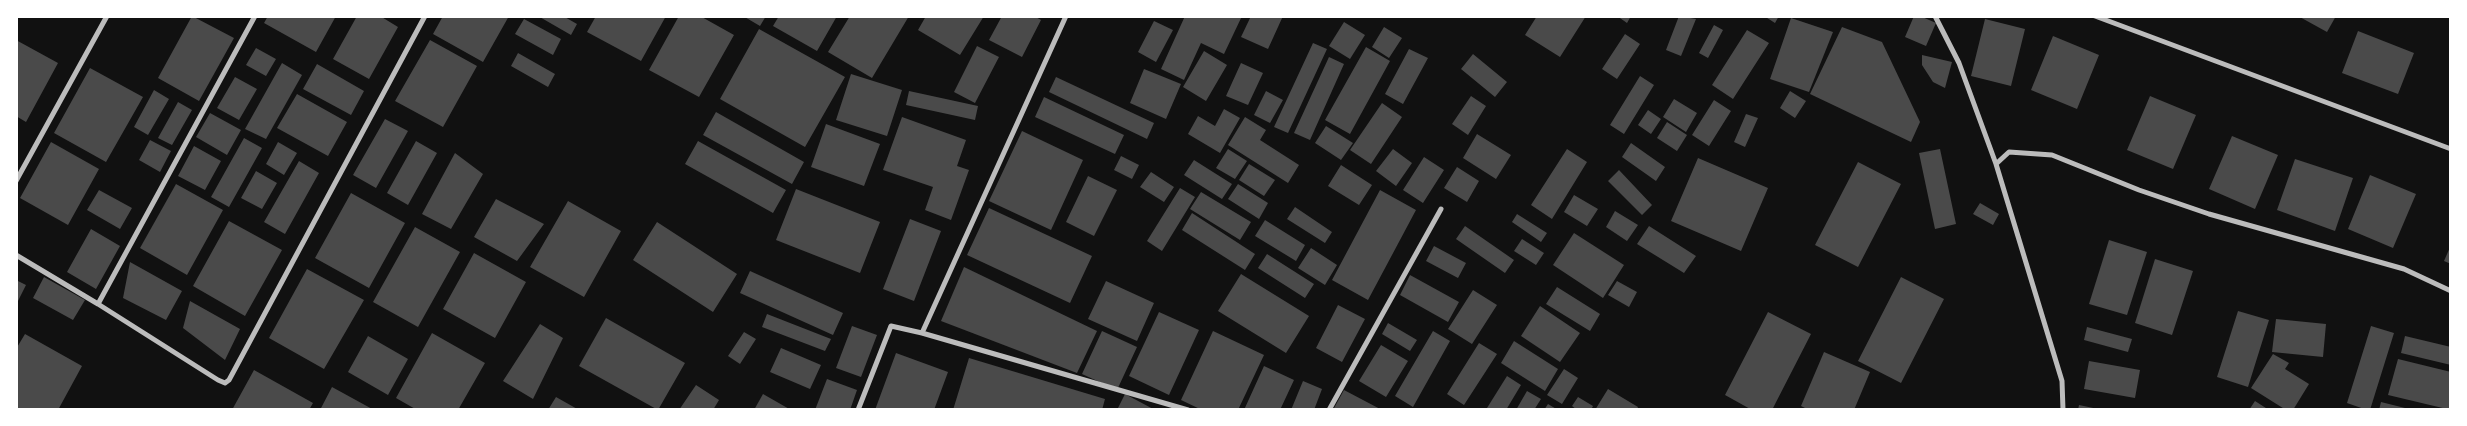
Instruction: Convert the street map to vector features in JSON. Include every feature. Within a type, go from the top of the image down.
[{"type":"street","points":[[16,181],[108,16]]},
{"type":"street","points":[[98,304],[255,16]]},
{"type":"street","points":[[16,256],[98,304],[225,383],[229,380],[425,16]]},
{"type":"street","points":[[922,333],[1066,16]]},
{"type":"street","points":[[1935,16],[1959,63],[1996,164],[2062,381],[2063,410]]},
{"type":"street","points":[[2095,16],[2451,149]]},
{"type":"street","points":[[1996,164],[2009,152],[2052,155],[2139,190],[2210,214],[2404,269],[2451,291]]},
{"type":"street","points":[[1329,410],[1441,209]]},
{"type":"street","points":[[858,410],[891,326],[922,333],[1188,410]]},
{"type":"building","points":[[192,16],[234,38],[199,101],[158,78]]},
{"type":"building","points":[[268,16],[336,16],[316,52],[264,23]]},
{"type":"building","points":[[357,16],[380,16],[398,27],[369,79],[333,59]]},
{"type":"building","points":[[443,16],[509,16],[483,62],[433,34]]},
{"type":"building","points":[[538,16],[563,16],[577,24],[571,35]]},
{"type":"building","points":[[596,16],[666,16],[641,61],[587,32]]},
{"type":"building","points":[[679,16],[700,16],[734,35],[699,97],[649,70]]},
{"type":"building","points":[[743,16],[766,16],[760,26]]},
{"type":"building","points":[[779,16],[837,16],[817,51],[773,26]]},
{"type":"building","points":[[850,16],[909,16],[872,78],[828,52]]},
{"type":"building","points":[[926,16],[984,16],[960,55],[918,30]]},
{"type":"building","points":[[1002,16],[1034,16],[1041,20],[1022,57],[989,40]]},
{"type":"building","points":[[1185,16],[1242,16],[1224,54],[1201,43],[1184,80],[1161,69]]},
{"type":"building","points":[[1251,16],[1283,16],[1268,49],[1241,37]]},
{"type":"building","points":[[1537,16],[1586,16],[1560,57],[1525,35]]},
{"type":"building","points":[[1617,16],[1631,16],[1627,23]]},
{"type":"building","points":[[1679,16],[1696,19],[1681,56],[1666,50]]},
{"type":"building","points":[[1764,16],[1779,16],[1775,23]]},
{"type":"building","points":[[1914,16],[1920,16],[1936,23],[1926,46],[1905,37]]},
{"type":"building","points":[[2298,16],[2336,16],[2327,32]]},
{"type":"building","points":[[1791,18],[1833,32],[1809,92],[1770,79]]},
{"type":"building","points":[[524,19],[561,39],[553,55],[515,34]]},
{"type":"building","points":[[1985,19],[2025,29],[2011,86],[1971,76]]},
{"type":"building","points":[[1154,21],[1173,30],[1156,62],[1138,52]]},
{"type":"building","points":[[1344,22],[1365,35],[1350,59],[1329,46]]},
{"type":"building","points":[[1714,25],[1723,30],[1708,58],[1699,53]]},
{"type":"building","points":[[1384,27],[1402,38],[1389,58],[1372,47]]},
{"type":"building","points":[[1842,27],[1882,42],[1920,122],[1911,142],[1810,94]]},
{"type":"building","points":[[759,29],[845,77],[805,147],[720,99]]},
{"type":"building","points":[[1747,30],[1769,43],[1733,99],[1712,85]]},
{"type":"building","points":[[2358,31],[2414,53],[2398,94],[2342,73]]},
{"type":"building","points":[[1625,34],[1640,44],[1617,79],[1602,69]]},
{"type":"building","points":[[2053,36],[2099,55],[2077,109],[2031,90]]},
{"type":"building","points":[[16,40],[58,63],[26,122],[16,116]]},
{"type":"building","points":[[430,40],[477,66],[443,127],[395,101]]},
{"type":"building","points":[[1313,43],[1327,49],[1288,133],[1274,127]]},
{"type":"building","points":[[977,46],[999,57],[975,103],[954,92]]},
{"type":"building","points":[[1366,47],[1390,61],[1350,134],[1325,120]]},
{"type":"building","points":[[256,48],[276,59],[266,76],[246,65]]},
{"type":"building","points":[[1409,49],[1428,58],[1403,104],[1385,94]]},
{"type":"building","points":[[1204,51],[1227,65],[1206,101],[1183,87]]},
{"type":"building","points":[[518,53],[555,74],[548,87],[511,66]]},
{"type":"building","points":[[1473,54],[1507,82],[1495,97],[1461,69]]},
{"type":"building","points":[[1922,55],[1952,62],[1945,88],[1933,82],[1922,65]]},
{"type":"building","points":[[1329,57],[1344,64],[1310,140],[1294,133]]},
{"type":"building","points":[[282,63],[302,75],[266,139],[245,129]]},
{"type":"building","points":[[1241,63],[1263,73],[1248,105],[1226,96]]},
{"type":"building","points":[[317,64],[364,91],[351,115],[303,89]]},
{"type":"building","points":[[90,68],[143,97],[106,162],[54,133]]},
{"type":"building","points":[[1144,69],[1181,84],[1166,119],[1130,103]]},
{"type":"building","points":[[851,74],[902,90],[887,136],[836,120]]},
{"type":"building","points":[[1640,76],[1654,85],[1624,134],[1610,125]]},
{"type":"building","points":[[235,77],[257,89],[239,120],[217,108]]},
{"type":"building","points":[[1056,77],[1154,123],[1147,139],[1049,92]]},
{"type":"building","points":[[154,90],[169,99],[148,135],[134,127]]},
{"type":"building","points":[[909,91],[978,106],[975,120],[906,105]]},
{"type":"building","points":[[1266,91],[1283,100],[1270,123],[1254,115]]},
{"type":"building","points":[[1790,91],[1806,101],[1795,118],[1780,108]]},
{"type":"building","points":[[297,94],[347,122],[328,156],[277,128]]},
{"type":"building","points":[[1471,96],[1486,106],[1468,135],[1452,124]]},
{"type":"building","points":[[2150,96],[2196,115],[2173,169],[2127,150]]},
{"type":"building","points":[[1044,97],[1124,135],[1115,154],[1035,117]]},
{"type":"building","points":[[1674,99],[1697,113],[1686,132],[1663,117]]},
{"type":"building","points":[[1714,100],[1731,111],[1709,146],[1692,135]]},
{"type":"building","points":[[178,102],[192,110],[172,145],[158,138]]},
{"type":"building","points":[[1382,103],[1402,117],[1371,164],[1350,150]]},
{"type":"building","points":[[1224,109],[1240,118],[1220,153],[1188,134],[1198,116],[1215,126]]},
{"type":"building","points":[[1648,110],[1661,119],[1651,134],[1638,125]]},
{"type":"building","points":[[716,112],[804,162],[792,184],[703,135]]},
{"type":"building","points":[[210,113],[241,130],[227,155],[196,137]]},
{"type":"building","points":[[1746,114],[1758,118],[1745,147],[1734,142]]},
{"type":"building","points":[[902,117],[966,140],[957,166],[969,170],[951,220],[925,210],[933,187],[883,170]]},
{"type":"building","points":[[1245,117],[1266,130],[1260,140],[1299,165],[1288,183],[1228,145]]},
{"type":"building","points":[[385,119],[408,131],[376,188],[353,175]]},
{"type":"building","points":[[1667,122],[1687,135],[1677,151],[1657,138]]},
{"type":"building","points":[[826,124],[880,144],[864,186],[811,167]]},
{"type":"building","points":[[1326,126],[1353,143],[1341,160],[1315,143]]},
{"type":"building","points":[[1022,131],[1083,160],[1051,230],[989,201]]},
{"type":"building","points":[[1477,134],[1511,155],[1496,179],[1463,158]]},
{"type":"building","points":[[2232,136],[2278,155],[2255,209],[2209,189]]},
{"type":"building","points":[[244,138],[262,148],[229,207],[211,197]]},
{"type":"building","points":[[150,140],[171,151],[160,172],[139,160]]},
{"type":"building","points":[[416,141],[437,153],[408,205],[387,193]]},
{"type":"building","points":[[698,141],[786,190],[773,213],[685,164]]},
{"type":"building","points":[[51,142],[99,169],[68,225],[20,198]]},
{"type":"building","points":[[278,142],[297,153],[284,175],[266,164]]},
{"type":"building","points":[[1631,143],[1665,167],[1656,181],[1622,157]]},
{"type":"building","points":[[194,146],[221,161],[205,190],[178,176]]},
{"type":"building","points":[[1228,149],[1247,161],[1235,179],[1216,168]]},
{"type":"building","points":[[1393,149],[1412,163],[1396,186],[1376,171]]},
{"type":"building","points":[[1567,149],[1587,162],[1552,219],[1531,205]]},
{"type":"building","points":[[1940,149],[1956,224],[1935,229],[1919,153]]},
{"type":"building","points":[[455,153],[483,174],[451,229],[422,214]]},
{"type":"building","points":[[1121,156],[1139,165],[1132,179],[1114,170]]},
{"type":"building","points":[[1424,157],[1444,170],[1423,203],[1403,190]]},
{"type":"building","points":[[1698,158],[1768,188],[1741,251],[1671,221]]},
{"type":"building","points":[[2295,159],[2353,178],[2335,231],[2277,210]]},
{"type":"building","points":[[1194,160],[1232,184],[1222,199],[1184,175]]},
{"type":"building","points":[[299,161],[319,173],[285,234],[264,222]]},
{"type":"building","points":[[1858,162],[1901,184],[1858,267],[1815,245]]},
{"type":"building","points":[[1249,164],[1275,180],[1264,196],[1239,180]]},
{"type":"building","points":[[1341,165],[1372,185],[1359,205],[1328,186]]},
{"type":"building","points":[[1457,167],[1479,181],[1467,202],[1444,188]]},
{"type":"building","points":[[1619,170],[1652,205],[1642,215],[1608,181]]},
{"type":"building","points":[[256,171],[277,183],[262,209],[241,198]]},
{"type":"building","points":[[1151,172],[1174,187],[1164,202],[1140,187]]},
{"type":"building","points":[[2370,175],[2416,194],[2393,248],[2348,229]]},
{"type":"building","points":[[1088,176],[1117,190],[1094,236],[1066,222]]},
{"type":"building","points":[[176,184],[223,210],[187,275],[140,248]]},
{"type":"building","points":[[1238,184],[1268,203],[1259,219],[1228,199]]},
{"type":"building","points":[[1180,188],[1195,197],[1162,251],[1147,241]]},
{"type":"building","points":[[796,189],[880,222],[860,273],[776,240]]},
{"type":"building","points":[[99,190],[132,208],[120,229],[87,210]]},
{"type":"building","points":[[1380,190],[1416,210],[1368,300],[1332,280]]},
{"type":"building","points":[[1201,192],[1251,222],[1240,240],[1190,209]]},
{"type":"building","points":[[351,193],[405,223],[369,288],[315,258]]},
{"type":"building","points":[[1574,195],[1598,209],[1587,226],[1564,212]]},
{"type":"building","points":[[496,199],[544,224],[517,261],[474,237]]},
{"type":"building","points":[[568,201],[621,231],[584,297],[530,267]]},
{"type":"building","points":[[1980,203],[1999,214],[1993,225],[1973,214]]},
{"type":"building","points":[[1295,207],[1332,232],[1325,243],[1287,219]]},
{"type":"building","points":[[989,208],[1092,256],[1070,303],[967,255]]},
{"type":"building","points":[[1615,211],[1638,225],[1627,241],[1606,227]]},
{"type":"building","points":[[1192,213],[1255,254],[1245,270],[1182,230]]},
{"type":"building","points":[[1517,214],[1547,233],[1541,242],[1512,222]]},
{"type":"building","points":[[910,219],[941,231],[914,301],[883,289]]},
{"type":"building","points":[[1265,220],[1305,245],[1296,261],[1255,236]]},
{"type":"building","points":[[229,221],[282,250],[245,316],[193,286]]},
{"type":"building","points":[[657,222],[737,274],[713,312],[633,260]]},
{"type":"building","points":[[1465,226],[1514,260],[1505,273],[1456,239]]},
{"type":"building","points":[[1649,226],[1696,256],[1684,273],[1637,244]]},
{"type":"building","points":[[415,227],[460,252],[418,327],[373,302]]},
{"type":"building","points":[[91,229],[120,246],[96,289],[67,272]]},
{"type":"building","points":[[1574,233],[1624,265],[1603,298],[1553,265]]},
{"type":"building","points":[[1522,239],[1544,253],[1536,265],[1514,251]]},
{"type":"building","points":[[2109,240],[2147,252],[2127,315],[2089,304]]},
{"type":"building","points":[[2451,245],[2451,264],[2444,261]]},
{"type":"building","points":[[1434,246],[1466,263],[1458,278],[1426,261]]},
{"type":"building","points":[[1311,248],[1337,265],[1325,285],[1298,268]]},
{"type":"building","points":[[474,253],[526,282],[495,338],[443,309]]},
{"type":"building","points":[[1267,254],[1314,284],[1305,298],[1258,268]]},
{"type":"building","points":[[2155,259],[2193,271],[2172,335],[2135,323]]},
{"type":"building","points":[[130,262],[182,291],[166,320],[123,298]]},
{"type":"building","points":[[964,267],[1097,331],[1077,373],[941,321]]},
{"type":"building","points":[[307,269],[364,300],[324,369],[269,338]]},
{"type":"building","points":[[750,271],[843,313],[833,335],[740,293]]},
{"type":"building","points":[[1241,274],[1309,316],[1286,353],[1218,311]]},
{"type":"building","points":[[1410,275],[1459,302],[1448,322],[1400,295]]},
{"type":"building","points":[[44,277],[85,300],[73,320],[33,298]]},
{"type":"building","points":[[1901,277],[1944,299],[1901,383],[1858,361]]},
{"type":"building","points":[[16,280],[26,285],[16,305]]},
{"type":"building","points":[[1106,281],[1154,303],[1137,341],[1088,319]]},
{"type":"building","points":[[1617,281],[1637,292],[1629,307],[1608,295]]},
{"type":"building","points":[[1557,287],[1600,314],[1590,331],[1546,304]]},
{"type":"building","points":[[1473,290],[1497,305],[1472,344],[1448,329]]},
{"type":"building","points":[[190,301],[240,329],[225,360],[183,328]]},
{"type":"building","points":[[1338,305],[1365,319],[1342,362],[1316,348]]},
{"type":"building","points":[[1540,306],[1580,333],[1560,362],[1521,336]]},
{"type":"building","points":[[2238,311],[2269,320],[2248,387],[2217,377]]},
{"type":"building","points":[[1159,312],[1199,330],[1169,395],[1129,376]]},
{"type":"building","points":[[1768,312],[1811,334],[1772,410],[1752,410],[1725,395]]},
{"type":"building","points":[[767,314],[831,339],[825,351],[762,327]]},
{"type":"building","points":[[606,318],[685,363],[658,410],[579,366]]},
{"type":"building","points":[[2276,319],[2326,324],[2323,357],[2272,352]]},
{"type":"building","points":[[1388,323],[1417,340],[1410,351],[1382,334]]},
{"type":"building","points":[[540,324],[563,338],[533,399],[503,381]]},
{"type":"building","points":[[852,326],[877,335],[861,377],[836,368]]},
{"type":"building","points":[[2371,326],[2394,333],[2370,410],[2367,410],[2347,403]]},
{"type":"building","points":[[2087,327],[2132,339],[2128,352],[2084,340]]},
{"type":"building","points":[[1102,331],[1137,347],[1117,390],[1082,374]]},
{"type":"building","points":[[1213,331],[1264,355],[1238,410],[1202,410],[1181,400]]},
{"type":"building","points":[[1433,331],[1450,341],[1413,407],[1395,396]]},
{"type":"building","points":[[744,332],[756,339],[740,364],[728,356]]},
{"type":"building","points":[[432,333],[485,363],[458,410],[417,410],[396,398]]},
{"type":"building","points":[[25,334],[82,366],[58,410],[16,410],[16,349]]},
{"type":"building","points":[[368,336],[408,359],[388,395],[348,372]]},
{"type":"building","points":[[2405,336],[2451,347],[2451,365],[2401,353]]},
{"type":"building","points":[[1514,341],[1558,369],[1545,391],[1501,363]]},
{"type":"building","points":[[1479,343],[1497,354],[1464,405],[1447,394]]},
{"type":"building","points":[[1381,345],[1408,361],[1386,397],[1359,381]]},
{"type":"building","points":[[781,348],[821,365],[810,389],[770,372]]},
{"type":"building","points":[[1824,352],[1870,372],[1854,410],[1809,410],[1801,406]]},
{"type":"building","points":[[896,353],[948,372],[934,410],[875,410]]},
{"type":"building","points":[[2273,354],[2289,363],[2285,369],[2309,384],[2293,410],[2286,410],[2251,388]]},
{"type":"building","points":[[969,358],[1105,399],[1102,410],[953,410]]},
{"type":"building","points":[[2398,359],[2451,372],[2451,410],[2388,395]]},
{"type":"building","points":[[2089,361],[2140,370],[2135,398],[2084,389]]},
{"type":"building","points":[[1264,366],[1294,380],[1280,410],[1244,410]]},
{"type":"building","points":[[1564,369],[1578,378],[1562,404],[1547,395]]},
{"type":"building","points":[[254,370],[313,403],[309,410],[232,410]]},
{"type":"building","points":[[1507,376],[1521,385],[1506,410],[1490,410],[1487,408]]},
{"type":"building","points":[[827,379],[857,390],[850,410],[815,410]]},
{"type":"building","points":[[1303,381],[1322,389],[1314,410],[1291,410]]},
{"type":"building","points":[[696,385],[719,400],[713,410],[679,410]]},
{"type":"building","points":[[332,387],[374,410],[320,410]]},
{"type":"building","points":[[1608,389],[1638,407],[1637,410],[1595,410]]},
{"type":"building","points":[[1344,390],[1382,410],[1333,410]]},
{"type":"building","points":[[1527,391],[1541,399],[1534,410],[1516,410]]},
{"type":"building","points":[[763,394],[791,410],[754,410]]},
{"type":"building","points":[[1125,394],[1155,410],[1117,410]]},
{"type":"building","points":[[556,397],[579,410],[548,410]]},
{"type":"building","points":[[1578,397],[1593,406],[1591,410],[1577,410],[1572,406]]},
{"type":"building","points":[[2255,401],[2269,410],[2249,410]]},
{"type":"building","points":[[2381,402],[2409,409],[2409,410],[2379,410]]},
{"type":"building","points":[[1548,404],[1558,410],[1544,410]]},
{"type":"building","points":[[2079,405],[2098,409],[2078,410]]}]
